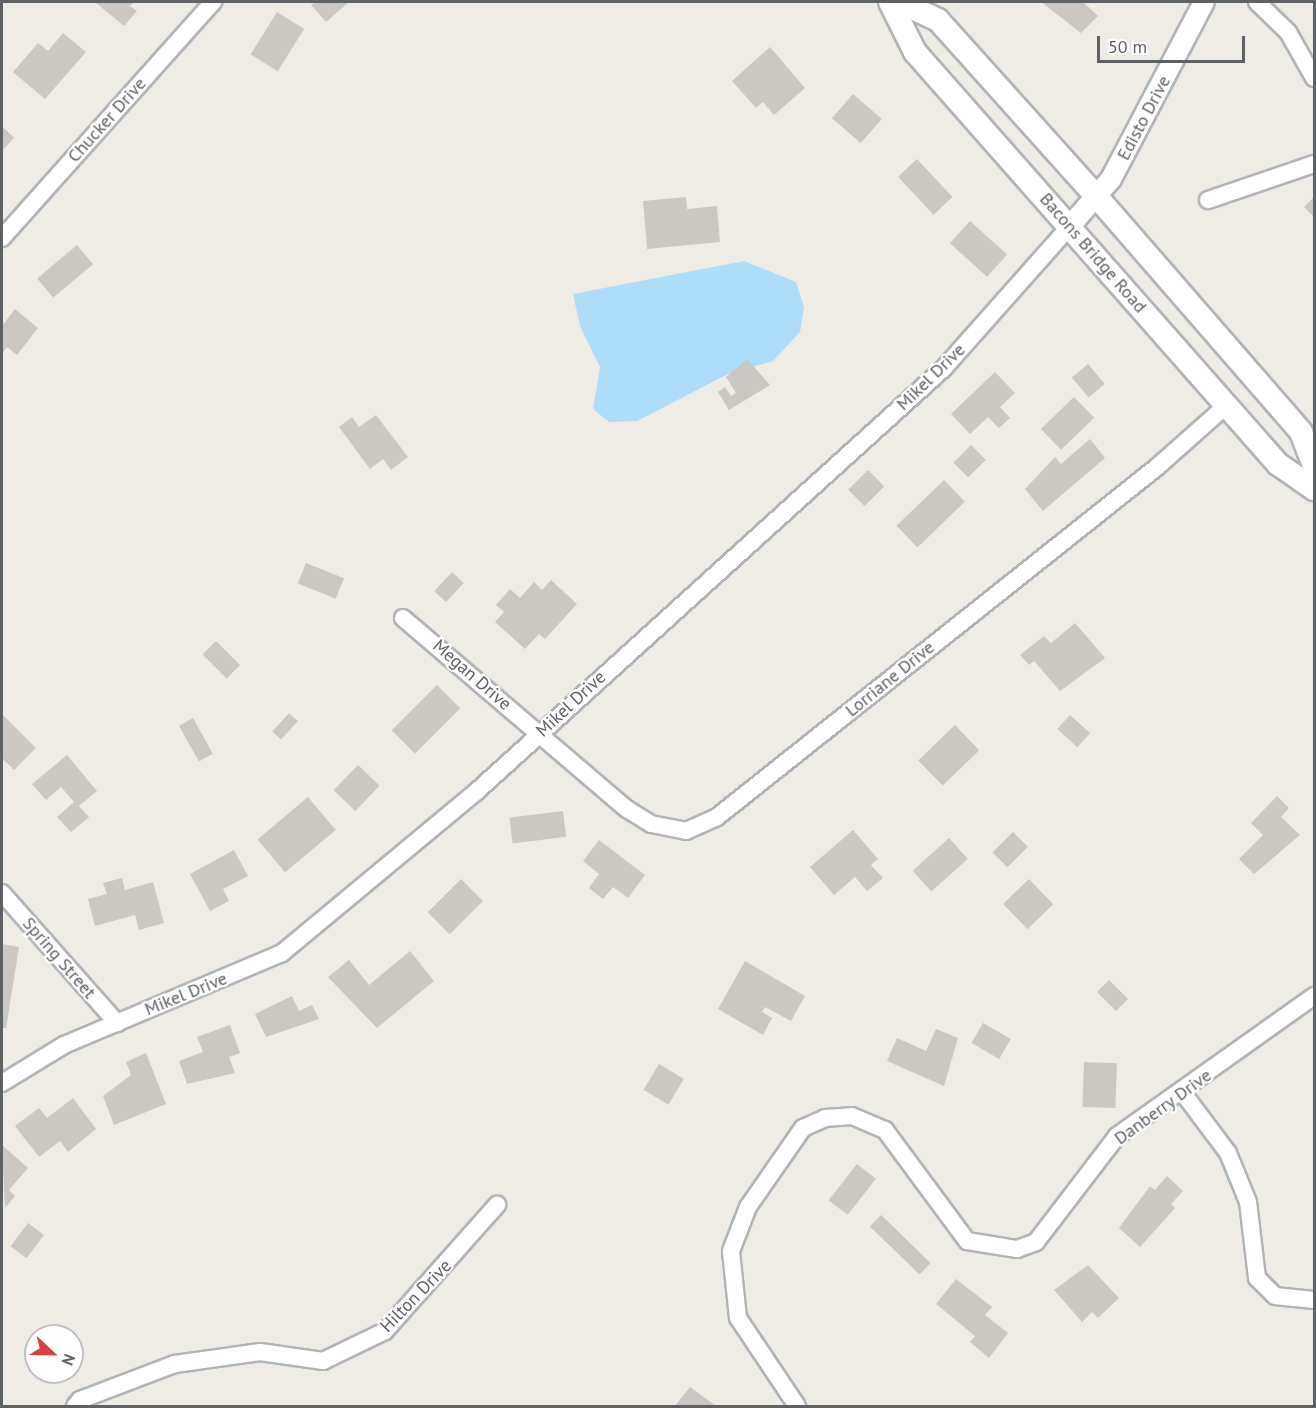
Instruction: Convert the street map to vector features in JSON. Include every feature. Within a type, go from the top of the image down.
[{"type":"main road","name":"Bacons Bridge Road","points":[[890,2],[915,52],[1228,404],[1278,464],[1314,489]]},
{"type":"main road","points":[[900,2],[938,20],[1097,197],[1300,432],[1314,466]]},
{"type":"street","name":"Chucker Drive","points":[[2,238],[213,2]]},
{"type":"street","name":"Edisto Drive","points":[[1070,226],[1097,197],[1204,2]]},
{"type":"street","points":[[1257,2],[1288,32],[1314,78]]},
{"type":"street","points":[[1208,200],[1314,164]]},
{"type":"street","name":"Mikel Drive","points":[[2,1083],[64,1045],[282,952],[540,732],[944,368],[1070,226]]},
{"type":"street","name":"Lorriane Drive","points":[[540,732],[651,824],[674,832],[702,825],[1157,467],[1228,404]]},
{"type":"street","name":"Megan Drive","points":[[403,618],[540,732]]},
{"type":"street","name":"Spring Street","points":[[2,893],[117,1023]]},
{"type":"street","name":"Danberry Drive","points":[[797,1407],[738,1318],[731,1251],[748,1208],[803,1128],[825,1118],[852,1116],[885,1131],[967,1241],[992,1248],[1036,1242],[1117,1136],[1184,1094],[1314,996]]},
{"type":"street","points":[[1184,1094],[1228,1153],[1248,1202],[1257,1278],[1275,1296],[1314,1300]]},
{"type":"street","name":"Hilton Drive","points":[[75,1407],[80,1400],[175,1364],[260,1352],[323,1361],[385,1331],[497,1205]]},
{"type":"water","points":[[744,261],[796,282],[804,307],[800,332],[773,361],[728,374],[637,421],[609,422],[593,409],[600,367],[580,326],[573,294]]},
{"type":"building","points":[[95,2],[134,2],[130,6],[137,11],[124,26]]},
{"type":"building","points":[[315,2],[349,2],[326,22],[311,5]]},
{"type":"building","points":[[1041,2],[1083,2],[1098,16],[1081,33]]},
{"type":"building","points":[[277,12],[304,29],[278,71],[251,54]]},
{"type":"building","points":[[63,33],[86,52],[45,99],[13,72],[38,43],[48,51]]},
{"type":"building","points":[[770,47],[805,88],[774,115],[763,102],[756,108],[732,81]]},
{"type":"building","points":[[853,94],[882,119],[861,143],[832,118]]},
{"type":"building","points":[[2,126],[14,138],[2,151]]},
{"type":"building","points":[[917,159],[952,197],[933,215],[898,177]]},
{"type":"building","points":[[686,197],[687,209],[717,206],[720,242],[647,249],[643,201]]},
{"type":"building","points":[[1314,197],[1314,217],[1304,207]]},
{"type":"building","points":[[970,221],[1007,254],[987,277],[950,243]]},
{"type":"building","points":[[77,245],[93,264],[53,298],[37,278]]},
{"type":"building","points":[[15,309],[38,328],[17,355],[7,347],[2,354],[2,326]]},
{"type":"building","points":[[747,359],[770,385],[729,410],[718,392],[725,387],[731,396],[736,393],[726,377]]},
{"type":"building","points":[[1088,364],[1105,384],[1089,397],[1072,377]]},
{"type":"building","points":[[995,372],[1015,393],[1000,407],[1010,418],[999,428],[988,417],[970,434],[951,414]]},
{"type":"building","points":[[1074,397],[1094,418],[1061,450],[1041,429]]},
{"type":"building","points":[[376,415],[408,457],[391,470],[383,459],[370,469],[339,427],[352,417],[359,427]]},
{"type":"building","points":[[1090,439],[1105,458],[1043,511],[1025,489],[1055,457],[1061,464]]},
{"type":"building","points":[[971,445],[986,460],[968,478],[953,463]]},
{"type":"building","points":[[868,470],[884,486],[864,506],[848,490]]},
{"type":"building","points":[[944,480],[965,502],[917,547],[897,526]]},
{"type":"building","points":[[306,563],[344,578],[336,599],[298,583]]},
{"type":"building","points":[[452,572],[464,583],[446,602],[434,591]]},
{"type":"building","points":[[551,580],[577,604],[545,639],[539,634],[525,649],[495,622],[504,612],[496,605],[510,589],[520,598],[534,582],[542,590]]},
{"type":"building","points":[[1075,623],[1105,658],[1060,691],[1034,661],[1029,665],[1020,655],[1044,636],[1051,643]]},
{"type":"building","points":[[216,641],[240,665],[227,678],[203,654]]},
{"type":"building","points":[[437,685],[460,708],[415,754],[392,730]]},
{"type":"building","points":[[289,713],[298,721],[281,740],[272,732]]},
{"type":"building","points":[[2,714],[36,748],[14,770],[2,758]]},
{"type":"building","points":[[1070,715],[1090,733],[1077,747],[1057,729]]},
{"type":"building","points":[[193,718],[213,754],[199,762],[179,726]]},
{"type":"building","points":[[955,725],[979,750],[943,786],[918,760]]},
{"type":"building","points":[[67,755],[97,791],[79,806],[89,817],[71,832],[57,817],[74,802],[61,787],[46,800],[32,784]]},
{"type":"building","points":[[358,765],[380,786],[355,811],[334,790]]},
{"type":"building","points":[[1277,796],[1289,808],[1281,817],[1300,835],[1254,874],[1239,859],[1263,835],[1251,823]]},
{"type":"building","points":[[308,797],[336,830],[285,872],[257,839]]},
{"type":"building","points":[[563,811],[566,837],[513,843],[509,818]]},
{"type":"building","points":[[853,830],[878,859],[871,865],[883,878],[867,891],[855,877],[834,895],[810,867]]},
{"type":"building","points":[[1013,832],[1028,847],[1007,867],[992,853]]},
{"type":"building","points":[[949,838],[968,859],[931,892],[913,871]]},
{"type":"building","points":[[599,840],[645,875],[628,898],[613,887],[603,899],[589,888],[599,874],[583,861]]},
{"type":"building","points":[[234,850],[248,876],[223,889],[229,901],[210,911],[190,874]]},
{"type":"building","points":[[122,878],[125,890],[153,882],[164,923],[139,930],[135,915],[95,926],[88,899],[107,894],[103,883]]},
{"type":"building","points":[[461,879],[483,901],[450,934],[428,912]]},
{"type":"building","points":[[1029,879],[1053,904],[1027,929],[1003,904]]},
{"type":"building","points":[[2,944],[19,947],[6,1028],[2,1028]]},
{"type":"building","points":[[410,951],[434,981],[377,1028],[328,977],[349,960],[369,985]]},
{"type":"building","points":[[745,961],[805,996],[791,1021],[765,1007],[762,1012],[772,1018],[763,1035],[718,1009]]},
{"type":"building","points":[[1109,980],[1128,999],[1116,1011],[1097,992]]},
{"type":"building","points":[[292,996],[299,1011],[312,1005],[319,1019],[266,1037],[255,1014]]},
{"type":"building","points":[[983,1023],[1011,1039],[999,1059],[972,1043]]},
{"type":"building","points":[[230,1025],[240,1053],[229,1057],[235,1073],[187,1084],[179,1061],[203,1052],[197,1037]]},
{"type":"building","points":[[936,1029],[958,1038],[944,1086],[887,1061],[897,1038],[926,1051]]},
{"type":"building","points":[[146,1053],[166,1104],[114,1125],[103,1096],[131,1075],[126,1062]]},
{"type":"building","points":[[1084,1062],[1117,1063],[1115,1108],[1082,1107]]},
{"type":"building","points":[[659,1064],[684,1079],[668,1105],[644,1090]]},
{"type":"building","points":[[73,1098],[96,1129],[68,1152],[60,1141],[39,1157],[15,1126],[39,1108],[47,1118]]},
{"type":"building","points":[[2,1145],[28,1168],[9,1190],[15,1196],[5,1208]]},
{"type":"building","points":[[857,1164],[876,1179],[848,1215],[829,1200]]},
{"type":"building","points":[[1167,1176],[1183,1191],[1171,1204],[1175,1208],[1140,1247],[1119,1228],[1150,1186],[1155,1190]]},
{"type":"building","points":[[881,1215],[931,1263],[920,1274],[870,1227]]},
{"type":"building","points":[[28,1223],[44,1235],[27,1258],[11,1246]]},
{"type":"building","points":[[1088,1265],[1119,1298],[1098,1318],[1092,1312],[1082,1322],[1054,1290]]},
{"type":"building","points":[[956,1279],[992,1307],[985,1315],[1008,1333],[989,1358],[970,1342],[975,1336],[936,1304]]},
{"type":"building","points":[[690,1387],[716,1406],[675,1406]]}]
